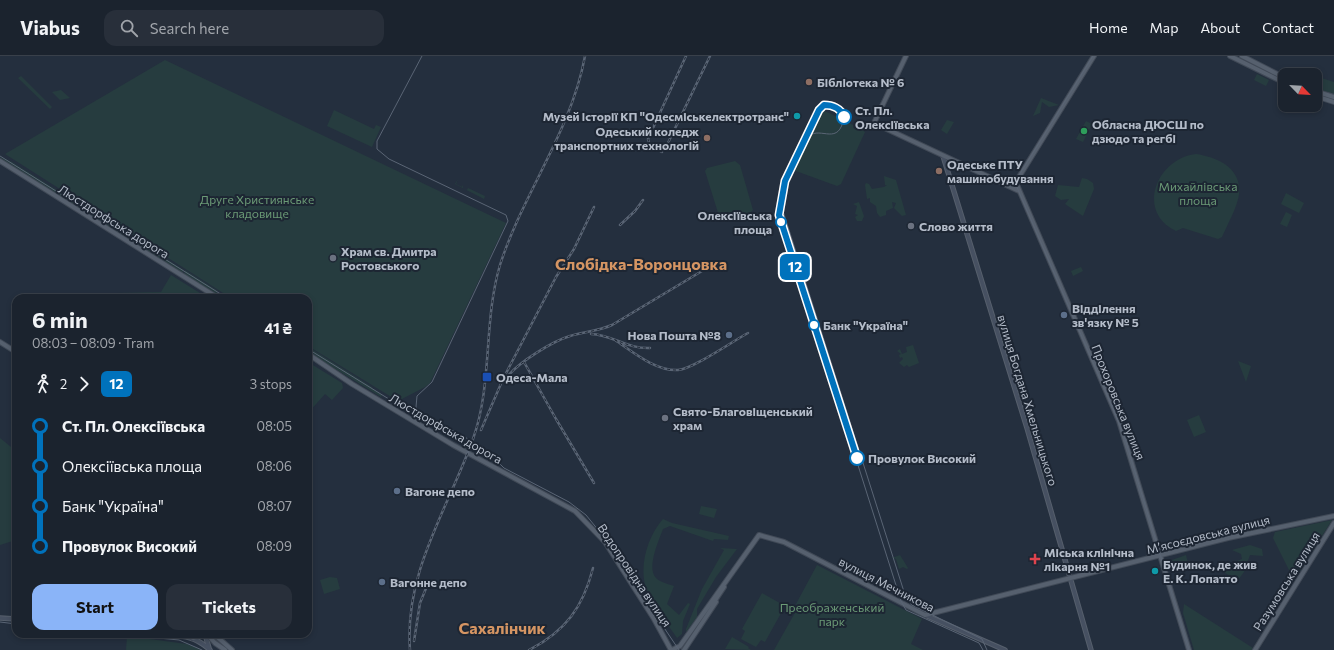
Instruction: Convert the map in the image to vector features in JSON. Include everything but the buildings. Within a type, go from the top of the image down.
[{"type":"main road","points":[[906,56],[874,123],[1019,191]]},
{"type":"main road","points":[[1005,184],[1012,184],[1017,180],[1094,56]]},
{"type":"main road","points":[[1230,56],[1278,80]]},
{"type":"main road","points":[[1242,56],[1278,74]]},
{"type":"main road","points":[[1322,93],[1334,97]]},
{"type":"main road","points":[[1322,98],[1334,102]]},
{"type":"main road","name":"вулиця Богдана Хмельницького","points":[[943,156],[1071,579],[1091,650]]},
{"type":"main road","name":"Люстдорфська дорога","points":[[0,161],[212,294]]},
{"type":"main road","name":"Прохоровська вулиця","points":[[1017,180],[1019,191],[1117,416],[1189,650]]},
{"type":"main road","points":[[0,342],[12,350]]},
{"type":"main road","name":"Люстдорфська дорога","points":[[312,357],[352,384],[453,445],[578,514]]},
{"type":"main road","name":"Водопровідна вулиця","points":[[578,514],[605,542],[672,650]]},
{"type":"main road","name":"Мʼясоєдовська вулиця","points":[[925,615],[1262,530],[1334,516]]},
{"type":"main road","name":"Разумовська вулиця","points":[[1256,650],[1334,523]]},
{"type":"main road","name":"вулиця Мечникова","points":[[727,582],[759,535],[784,542],[925,615],[1005,650]]},
{"type":"main road","points":[[672,650],[680,646],[727,582]]},
{"type":"main road","points":[[682,650],[727,582]]},
{"type":"main road","points":[[716,599],[721,589]]},
{"type":"main road","points":[[0,618],[12,620]]},
{"type":"main road","points":[[196,638],[210,650]]},
{"type":"main road","points":[[207,638],[210,650]]},
{"type":"main road","points":[[210,638],[225,650]]},
{"type":"main road","points":[[218,638],[232,650]]},
{"type":"green space","name":"Друге Християнське кладовище","points":[[165,60],[506,223],[430,383],[398,401],[312,348],[312,294],[225,294],[5,154]]},
{"type":"green space","points":[[1257,74],[1269,80],[1266,86],[1254,80]]},
{"type":"green space","points":[[21,76],[52,107],[50,109],[18,78]]},
{"type":"green space","points":[[1322,78],[1334,82],[1334,94],[1322,90]]},
{"type":"green space","points":[[61,90],[70,98],[60,100],[52,92]]},
{"type":"green space","points":[[1041,98],[1059,105],[1049,107],[1042,102],[1040,113],[1033,116]]},
{"type":"green space","points":[[334,110],[374,129],[376,125],[381,127],[372,147],[327,126]]},
{"type":"green space","points":[[822,111],[853,125],[853,128],[858,130],[860,128],[865,132],[841,184],[837,186],[793,170]]},
{"type":"green space","points":[[947,120],[954,122],[947,134],[941,130]]},
{"type":"green space","name":"Обласна ДЮСШ по дзюдо та регбі","points":[[1086,121],[1092,124],[1083,142],[1076,139]]},
{"type":"green space","name":"Михайлівська площа","points":[[1196,154],[1212,158],[1226,165],[1236,177],[1239,185],[1238,199],[1234,210],[1222,237],[1218,239],[1183,228],[1176,231],[1163,222],[1156,212],[1154,199],[1156,187],[1162,175],[1171,165],[1182,158]]},
{"type":"green space","points":[[0,157],[12,162],[184,270],[182,273],[0,159]]},
{"type":"green space","name":"Олексіївська площа","points":[[735,161],[740,165],[753,210],[750,213],[727,220],[719,216],[705,171],[707,168]]},
{"type":"green space","points":[[884,176],[896,180],[906,215],[902,216],[894,208],[896,203],[892,202],[893,208],[886,211],[886,215],[880,217],[877,213],[876,206],[870,202],[870,198],[867,199],[866,183],[869,184],[872,189],[884,187],[887,185],[885,185]]},
{"type":"green space","points":[[1082,178],[1093,183],[1094,189],[1083,216],[1065,204],[1069,199],[1061,200],[1055,196],[1058,185],[1079,187]]},
{"type":"green space","points":[[458,179],[456,184],[462,187],[463,185],[463,188],[467,190],[468,188],[485,196],[484,199],[455,184]]},
{"type":"green space","points":[[1286,193],[1304,203],[1299,213],[1281,204]]},
{"type":"green space","points":[[859,202],[864,216],[862,221],[857,221],[855,217],[858,215],[855,214],[857,206],[853,204]]},
{"type":"green space","points":[[1286,212],[1292,215],[1287,227],[1280,224]]},
{"type":"green space","points":[[1081,267],[1083,271],[1073,276],[1071,271]]},
{"type":"green space","points":[[185,270],[218,291],[216,294],[184,274]]},
{"type":"green space","points":[[171,275],[202,294],[115,294],[116,293],[161,292]]},
{"type":"green space","points":[[913,345],[919,363],[909,367],[907,365],[904,367],[899,363],[903,359],[902,357],[900,358],[899,355],[901,354],[897,351],[900,349],[902,354],[907,352],[906,347]]},
{"type":"green space","points":[[312,349],[372,387],[382,395],[381,397],[312,354]]},
{"type":"green space","points":[[1238,361],[1251,366],[1246,382]]},
{"type":"green space","points":[[312,364],[342,383],[343,388],[332,400],[325,394],[312,409]]},
{"type":"green space","points":[[1199,415],[1206,432],[1194,437],[1187,420]]},
{"type":"green space","points":[[0,438],[12,448],[12,541],[0,545]]},
{"type":"green space","points":[[701,506],[717,509],[714,518],[699,514]]},
{"type":"green space","points":[[663,519],[672,523],[729,536],[728,540],[714,539],[713,541],[670,526],[663,529],[654,554],[652,568],[653,573],[660,581],[674,586],[667,604],[679,615],[688,603],[690,604],[683,621],[682,634],[677,638],[653,604],[644,582],[643,573],[646,553],[652,535]]},
{"type":"green space","points":[[1332,520],[1299,573],[1289,570],[1273,538],[1275,532]]},
{"type":"green space","points":[[1250,545],[1262,549],[1263,556],[1250,555],[1244,572],[1238,580],[1225,573],[1223,569],[1224,566],[1242,559],[1241,554],[1232,550]]},
{"type":"green space","points":[[720,548],[737,549],[716,577],[697,609],[697,617],[686,632],[702,589],[724,550]]},
{"type":"green space","points":[[900,555],[908,568],[907,569],[903,567],[899,569],[896,559],[892,558]]},
{"type":"green space","points":[[1186,555],[1188,563],[1175,568],[1172,560]]},
{"type":"green space","name":"Преображенський парк","points":[[817,565],[922,619],[911,644],[923,650],[774,650],[796,611],[796,604]]},
{"type":"green space","points":[[330,577],[337,578],[340,589],[324,594],[320,580]]},
{"type":"green space","points":[[762,593],[785,606],[765,642],[761,640],[756,647],[741,639],[745,631],[742,629]]},
{"type":"green space","points":[[1184,604],[1253,648],[1252,650],[1194,650],[1183,613]]},
{"type":"green space","points":[[732,637],[749,647],[748,648],[751,650],[725,649]]},
{"type":"green space","points":[[127,638],[142,638],[187,644],[201,650],[126,650]]},
{"type":"tram line","points":[[422,56],[377,141],[377,149],[389,159],[506,215],[508,221],[432,382],[417,396],[416,407],[422,414],[483,447],[504,468],[569,502],[586,515],[599,531],[679,650]]},
{"type":"tram line","points":[[1093,56],[1018,177],[1016,185],[1125,439],[1189,650]]},
{"type":"tram line","points":[[983,650],[979,643],[906,610],[901,601],[781,222],[780,209],[782,195],[786,180],[792,165],[806,135],[819,110],[824,105],[833,106],[841,111],[844,117],[842,126],[834,134],[819,133],[809,136],[806,139],[789,173],[787,179],[785,183],[784,186],[784,189],[782,208],[906,598],[912,605],[982,639],[987,650]]},
{"type":"tram line","name":"12","points":[[844,117],[841,111],[832,106],[824,105],[819,110],[783,186],[779,215],[857,458]]},
{"type":"tram line","points":[[0,156],[221,294]]},
{"type":"tram line","points":[[312,351],[405,409],[424,415]]},
{"type":"tram line","points":[[0,622],[12,624]]},
{"type":"tram line","points":[[158,638],[179,640],[202,650]]},
{"type":"railway","points":[[410,650],[410,621],[414,594],[421,567],[440,516],[463,465],[479,418],[486,374],[491,308],[500,265],[521,213],[569,111],[585,56]]},
{"type":"railway","points":[[662,152],[650,146],[648,139],[686,56]]},
{"type":"railway","points":[[666,147],[710,56]]},
{"type":"railway","points":[[620,225],[635,211],[643,200]]},
{"type":"railway","points":[[481,430],[503,379],[556,277],[574,249],[594,207]]},
{"type":"railway","points":[[508,376],[513,370],[546,347],[570,336],[612,325],[707,268]]},
{"type":"railway","points":[[615,340],[653,364],[678,370],[703,360],[748,333]]},
{"type":"railway","points":[[591,334],[642,348],[650,348]]},
{"type":"railway","points":[[524,362],[594,483]]},
{"type":"railway","points":[[529,650],[553,635],[571,616],[584,595],[593,568]]},
{"type":"railway","points":[[414,641],[420,603],[429,581]]},
{"type":"place","name":"Бібліотека № 6","points":[[809,82]]},
{"type":"place","name":"Музей історії КП \"Одесміськелектротранс\"","points":[[797,116]]},
{"type":"place","name":"Ст. Пл. Олексіївська","points":[[844,117]]},
{"type":"place","name":"Обласна ДЮСШ по дзюдо та регбі","points":[[1084,131]]},
{"type":"place","name":"Одеський коледж транспортних технологій","points":[[707,138]]},
{"type":"place","name":"Одеське ПТУ машинобудування","points":[[939,171]]},
{"type":"place","name":"Олексіївська площа","points":[[781,222]]},
{"type":"place","name":"Слово життя","points":[[911,226]]},
{"type":"place","name":"Храм св. Дмитра Ростовського","points":[[333,258]]},
{"type":"place","name":"Відділення зв'язку № 5","points":[[1064,315]]},
{"type":"place","name":"Банк \"Україна\"","points":[[814,325]]},
{"type":"place","name":"Нова Пошта №8","points":[[729,335]]},
{"type":"place","name":"Одеса-Мала","points":[[487,377]]},
{"type":"place","name":"Свято-Благовіщенський храм","points":[[665,418]]},
{"type":"place","name":"Провулок Високий","points":[[857,458]]},
{"type":"place","name":"Вагоне депо","points":[[397,491]]},
{"type":"place","name":"Міська клінічна лікарня №1","points":[[1035,559]]},
{"type":"place","name":"Будинок, де жив Е. К. Лопатто","points":[[1155,571]]},
{"type":"place","name":"Вагонне депо","points":[[382,582]]},
{"type":"district","name":"Слобідка-Воронцовка","points":[[641,263]]},
{"type":"district","name":"Сахалінчик","points":[[502,627]]}]
